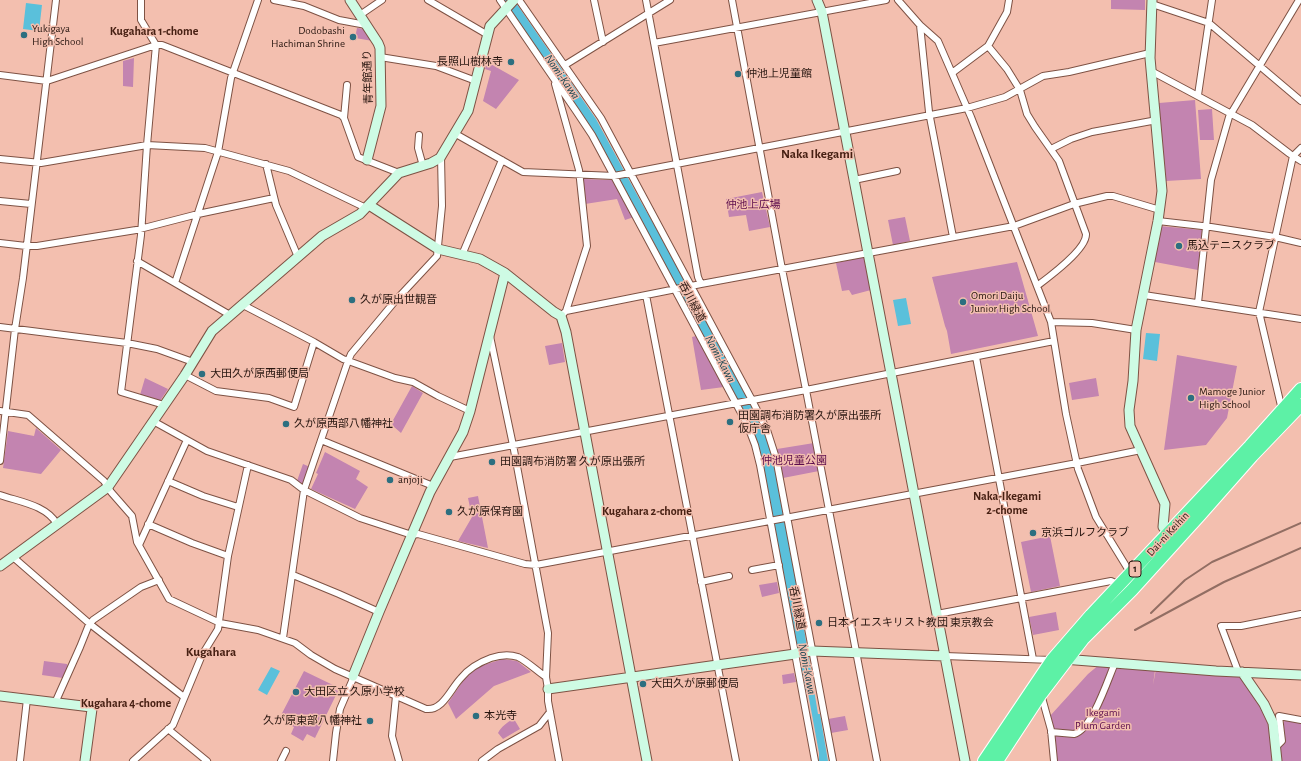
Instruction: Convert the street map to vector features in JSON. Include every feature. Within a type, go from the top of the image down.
[{"type":"highway","name":"Dai-ni Keihin","points":[[997,761],[1041,694],[1083,639],[1132,590],[1252,456],[1298,403],[1301,389]]},
{"type":"highway","name":"Dai-ni Keihin","points":[[984,761],[1052,660],[1282,410],[1298,403]]},
{"type":"street","points":[[0,461],[3,411],[26,246],[56,0]]},
{"type":"street","points":[[141,0],[140,20],[156,45],[138,261],[121,392],[164,406]]},
{"type":"street","points":[[175,283],[218,152],[231,78],[258,0]]},
{"type":"street","points":[[274,0],[304,6],[339,20],[366,26]]},
{"type":"street","name":"青年館通り","points":[[350,0],[379,44],[382,106],[367,160]]},
{"type":"street","points":[[360,15],[382,0]]},
{"type":"street","points":[[428,0],[488,35]]},
{"type":"street","name":"呑川緑道","points":[[500,0],[592,135],[747,424],[755,445],[760,465],[815,761]]},
{"type":"street","points":[[0,566],[108,487],[185,375],[212,331],[322,236],[358,216],[399,173],[436,161],[441,156],[468,110],[490,26],[514,0]]},
{"type":"street","points":[[519,0],[601,118],[767,430],[776,458],[811,651],[833,761]]},
{"type":"street","points":[[594,0],[603,42]]},
{"type":"street","points":[[646,0],[678,164],[698,278],[701,284]]},
{"type":"street","points":[[565,65],[670,0]]},
{"type":"street","points":[[732,0],[782,269],[877,761]]},
{"type":"street","points":[[817,0],[822,12],[891,374],[911,494],[937,614],[965,761]]},
{"type":"street","points":[[654,43],[886,0]]},
{"type":"street","points":[[898,0],[920,25],[938,41],[967,108],[1051,322],[1066,414],[1076,463],[1096,517],[1131,574]]},
{"type":"street","points":[[952,73],[988,46],[1007,12],[1009,0]]},
{"type":"street","points":[[1198,95],[1212,0]]},
{"type":"street","points":[[1198,303],[1211,180],[1232,112],[1299,0]]},
{"type":"street","points":[[1169,534],[1163,527],[1165,504],[1130,426],[1129,410],[1133,381],[1136,330],[1158,221],[1162,191],[1150,53],[1152,2],[1209,23],[1301,101]]},
{"type":"street","points":[[920,25],[930,116],[953,237]]},
{"type":"street","points":[[0,75],[47,81],[156,45],[162,45],[342,115],[344,118]]},
{"type":"street","points":[[988,46],[1020,90],[1028,114],[1035,127],[1059,161],[1086,234],[1086,239],[1072,257],[1037,286]]},
{"type":"street","points":[[454,134],[523,172],[614,176],[967,108],[1005,98],[1043,76],[1068,72],[1150,53]]},
{"type":"street","points":[[380,57],[436,66],[476,81]]},
{"type":"street","points":[[1151,70],[1252,124],[1301,161]]},
{"type":"street","points":[[553,79],[580,175],[587,246],[563,314],[564,323],[647,761]]},
{"type":"street","points":[[347,85],[344,118],[358,157],[399,173]]},
{"type":"street","points":[[1051,149],[1071,138],[1092,132],[1156,120]]},
{"type":"street","points":[[419,135],[418,148],[423,166]]},
{"type":"street","points":[[0,159],[41,163],[147,145],[205,148],[266,164],[289,171],[367,206],[438,249],[480,259],[505,273],[554,312],[563,314],[701,284],[1014,226],[1074,204],[1111,196],[1160,210]]},
{"type":"street","points":[[1282,410],[1258,312],[1293,156],[1301,148]]},
{"type":"street","points":[[283,638],[304,490],[348,361],[351,354],[396,300],[437,256],[442,206],[441,156]]},
{"type":"street","points":[[462,255],[502,160]]},
{"type":"street","points":[[266,164],[276,206],[298,257]]},
{"type":"street","points":[[854,180],[897,171]]},
{"type":"street","points":[[0,243],[37,246],[140,229],[198,214],[274,198]]},
{"type":"street","points":[[0,201],[31,204]]},
{"type":"street","points":[[1158,221],[1205,226],[1275,237],[1301,243]]},
{"type":"street","points":[[138,261],[230,316]]},
{"type":"street","points":[[332,761],[340,710],[353,676],[434,486],[463,432],[470,411],[505,273]]},
{"type":"street","points":[[646,295],[736,761]]},
{"type":"street","points":[[1144,295],[1301,319]]},
{"type":"street","points":[[243,305],[348,361],[394,378],[413,382],[470,411]]},
{"type":"street","points":[[1051,322],[1092,322],[1136,330]]},
{"type":"street","points":[[0,327],[127,343],[157,349],[193,362]]},
{"type":"street","points":[[490,334],[513,445],[548,633],[546,677],[548,701],[559,761]]},
{"type":"street","points":[[450,457],[891,374],[1054,341]]},
{"type":"street","points":[[185,375],[216,391],[269,398],[294,407],[314,342]]},
{"type":"street","points":[[976,356],[1033,659]]},
{"type":"street","points":[[3,411],[28,415],[104,481],[132,516],[139,545],[169,599],[220,624],[258,630],[283,638],[295,643],[311,655],[335,669],[426,709],[433,709],[441,704],[461,677],[478,662],[505,655],[519,658],[546,677]]},
{"type":"street","points":[[154,421],[207,451],[291,480],[304,490],[360,518],[412,535],[418,534],[524,564],[536,566],[1141,450]]},
{"type":"street","points":[[139,545],[187,440]]},
{"type":"street","points":[[322,440],[434,486]]},
{"type":"street","points":[[133,761],[173,725],[202,655],[220,624],[228,556],[248,465]]},
{"type":"street","points":[[168,481],[203,496],[238,507]]},
{"type":"street","points":[[0,495],[43,509],[58,524]]},
{"type":"street","points":[[148,524],[228,556]]},
{"type":"street","points":[[13,556],[90,624],[184,697]]},
{"type":"street","points":[[752,570],[779,565]]},
{"type":"street","points":[[293,575],[379,612]]},
{"type":"street","points":[[701,582],[729,576]]},
{"type":"street","points":[[55,703],[93,620],[140,587],[159,580]]},
{"type":"street","points":[[937,614],[1111,580],[1120,585]]},
{"type":"street","points":[[1277,761],[1273,723],[1264,704],[1240,672],[1221,626],[1241,626],[1301,614]]},
{"type":"street","points":[[548,689],[811,651],[1052,660],[1068,659],[1216,671],[1301,675]]},
{"type":"street","points":[[1051,732],[1074,734],[1078,733],[1084,728],[1098,705],[1115,663]]},
{"type":"street","points":[[1041,694],[1051,732],[1054,761]]},
{"type":"street","points":[[0,696],[91,707],[92,710],[85,761]]},
{"type":"street","points":[[396,696],[392,736],[399,761]]},
{"type":"street","points":[[20,761],[27,699]]},
{"type":"street","points":[[482,761],[498,749],[539,726],[550,712]]},
{"type":"street","points":[[1275,748],[1282,741],[1279,716],[1301,720]]},
{"type":"street","points":[[168,729],[207,761]]},
{"type":"street","points":[[281,761],[286,751]]},
{"type":"street","points":[[491,754],[493,761]]},
{"type":"green space","points":[[1111,0],[1145,0],[1145,10],[1111,9]]},
{"type":"green space","points":[[357,28],[365,29],[373,41],[355,38]]},
{"type":"green space","points":[[134,58],[133,87],[123,86],[123,61]]},
{"type":"green space","points":[[487,62],[519,80],[496,109],[483,101],[491,71],[485,69]]},
{"type":"green space","points":[[1195,100],[1201,179],[1166,181],[1159,103]]},
{"type":"green space","points":[[1212,109],[1214,140],[1200,140],[1198,110]]},
{"type":"green space","points":[[583,179],[615,180],[634,217],[625,220],[617,199],[585,204]]},
{"type":"green space","name":"仲池上広場","points":[[762,192],[770,227],[749,231],[746,215],[729,217],[726,199]]},
{"type":"green space","points":[[905,217],[910,241],[893,245],[888,220]]},
{"type":"green space","name":"馬込テニスクラブ","points":[[1160,226],[1202,230],[1198,270],[1155,262]]},
{"type":"green space","points":[[864,257],[871,290],[852,295],[849,290],[842,291],[836,263]]},
{"type":"green space","points":[[1017,262],[1038,336],[951,354],[947,331],[932,277]]},
{"type":"green space","points":[[696,336],[724,387],[701,390],[692,337]]},
{"type":"green space","points":[[562,343],[565,362],[549,365],[545,346]]},
{"type":"green space","points":[[1177,355],[1237,366],[1227,418],[1206,445],[1164,450]]},
{"type":"green space","points":[[145,378],[168,389],[160,401],[140,395]]},
{"type":"green space","points":[[1096,378],[1099,396],[1072,400],[1069,383]]},
{"type":"green space","points":[[412,386],[423,393],[401,433],[393,426],[392,422]]},
{"type":"green space","points":[[36,428],[61,450],[41,474],[3,468],[8,431],[34,436]]},
{"type":"green space","name":"仲池児童公園","points":[[814,443],[819,471],[783,478],[777,449]]},
{"type":"green space","points":[[325,452],[360,471],[356,479],[368,487],[355,509],[311,489],[318,474],[316,473]]},
{"type":"green space","points":[[303,464],[310,467],[304,484],[302,484],[297,481]]},
{"type":"green space","points":[[478,496],[488,548],[458,541],[472,517],[468,498]]},
{"type":"green space","points":[[1050,536],[1060,586],[1031,592],[1021,542]]},
{"type":"green space","points":[[777,582],[779,593],[762,597],[759,585]]},
{"type":"green space","points":[[1056,612],[1059,630],[1033,635],[1029,617]]},
{"type":"green space","points":[[503,659],[517,661],[531,672],[494,686],[456,719],[448,703],[465,678],[480,666]]},
{"type":"green space","points":[[44,661],[67,664],[68,667],[63,678],[42,675]]},
{"type":"green space","name":"Ikegami Plum Garden","points":[[1100,664],[1155,670],[1153,685],[1156,669],[1239,675],[1257,701],[1268,723],[1272,761],[1057,761],[1055,740],[1050,716],[1088,674]]},
{"type":"green space","points":[[304,671],[333,685],[332,688],[338,691],[315,738],[307,734],[303,741],[291,734],[294,727],[279,719]]},
{"type":"green space","points":[[794,673],[796,682],[783,684],[782,675]]},
{"type":"green space","points":[[845,716],[848,730],[831,733],[828,719]]},
{"type":"green space","points":[[514,719],[520,729],[503,739],[498,733],[504,725]]},
{"type":"green space","points":[[1285,719],[1301,720],[1301,761],[1281,761],[1280,740]]},
{"type":"water","name":"Nomi-Kawa","points":[[502,0],[514,0],[596,119],[641,202],[691,289],[765,432],[772,456],[793,562],[818,714],[820,714],[828,761],[819,761],[819,753],[808,693],[806,693],[758,446],[615,176]]},
{"type":"water","points":[[26,3],[42,5],[39,31],[23,29]]},
{"type":"water","points":[[906,298],[911,324],[898,326],[893,300]]},
{"type":"water","points":[[1146,333],[1160,334],[1157,361],[1143,359]]},
{"type":"water","points":[[271,667],[280,671],[267,695],[258,690]]},
{"type":"railway","points":[[1151,613],[1185,580],[1212,562],[1301,523]]},
{"type":"railway","points":[[1135,630],[1224,582],[1301,548]]},
{"type":"place","name":"Yukigaya High School","points":[[24,35]]},
{"type":"place","name":"Dodobashi Hachiman Shrine","points":[[353,37]]},
{"type":"place","name":"長照山樹林寺","points":[[511,62]]},
{"type":"place","name":"仲池上児童館","points":[[738,74]]},
{"type":"place","name":"馬込テニスクラブ","points":[[1179,246]]},
{"type":"place","name":"久が原出世観音","points":[[352,300]]},
{"type":"place","name":"Omori Daiju Junior High School","points":[[963,302]]},
{"type":"place","name":"大田久が原西郵便局","points":[[202,374]]},
{"type":"place","name":"Mamoge Junior High School","points":[[1191,398]]},
{"type":"place","name":"田園調布消防署久が原出張所 仮庁舎","points":[[730,422]]},
{"type":"place","name":"久が原西部八幡神社","points":[[286,424]]},
{"type":"place","name":"田園調布消防署 久が原出張所","points":[[492,462]]},
{"type":"place","name":"anjoji","points":[[390,480]]},
{"type":"place","name":"久が原保育園","points":[[449,512]]},
{"type":"place","name":"京浜ゴルフクラブ","points":[[1033,533]]},
{"type":"place","name":"日本イエスキリスト教団 東京教会","points":[[819,623]]},
{"type":"place","name":"大田久が原郵便局","points":[[643,684]]},
{"type":"place","name":"大田区立 久原小学校","points":[[296,692]]},
{"type":"place","name":"本光寺","points":[[476,716]]},
{"type":"place","name":"久が原東部八幡神社","points":[[370,721]]},
{"type":"district","name":"Kugahara 1-chome","points":[[154,31]]},
{"type":"district","name":"Naka Ikegami","points":[[817,154]]},
{"type":"district","name":"Naka-Ikegami 2-chome","points":[[1007,503]]},
{"type":"district","name":"Kugahara 2-chome","points":[[647,511]]},
{"type":"district","name":"Kugahara","points":[[211,652]]},
{"type":"district","name":"Kugahara 4-chome","points":[[126,703]]}]
